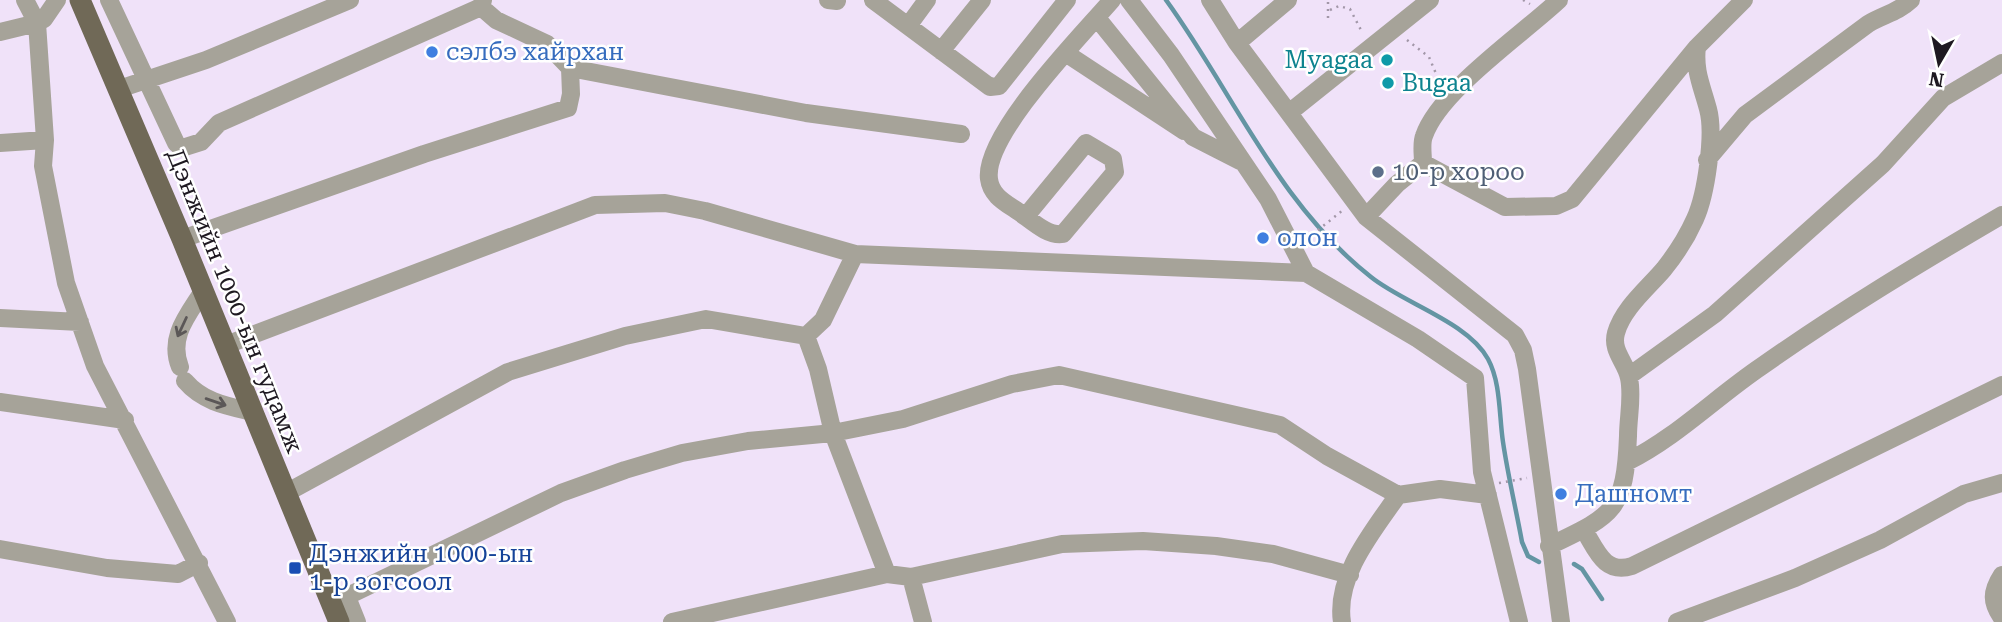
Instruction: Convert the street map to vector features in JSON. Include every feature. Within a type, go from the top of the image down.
[{"type":"main road","name":"Дэнжийн 1000-ын гудамж","points":[[80,0],[286,493],[339,608]]},
{"type":"street","points":[[25,0],[41,21],[46,179],[66,283],[95,366],[228,622]]},
{"type":"street","points":[[109,0],[176,143],[183,148],[201,142],[219,123],[482,4],[496,20],[547,44],[570,68],[806,113],[961,134]]},
{"type":"street","points":[[119,89],[245,45],[350,0]]},
{"type":"street","points":[[873,0],[987,85],[999,86],[1067,0]]},
{"type":"street","points":[[908,26],[927,0]]},
{"type":"street","points":[[941,51],[982,0]]},
{"type":"street","points":[[1026,216],[1087,143],[1113,159],[1115,172],[1063,234],[1053,235],[995,196],[989,182],[988,164],[996,143],[1011,120],[1112,0]]},
{"type":"street","points":[[1129,0],[1171,55],[1281,221],[1306,273]]},
{"type":"street","points":[[1210,0],[1237,43],[1366,217],[1515,335],[1523,350],[1527,369],[1561,622]]},
{"type":"street","points":[[1237,43],[1289,0]]},
{"type":"street","points":[[1290,112],[1430,0]]},
{"type":"street","points":[[1423,163],[1423,137],[1434,116],[1466,80],[1559,0]]},
{"type":"street","points":[[1423,163],[1505,207],[1556,206],[1572,199],[1697,47],[1744,0]]},
{"type":"street","points":[[1707,160],[1745,115],[1868,24],[1886,14],[1897,13],[1911,0]]},
{"type":"street","points":[[0,32],[41,21],[56,3]]},
{"type":"street","points":[[1097,18],[1193,136]]},
{"type":"street","points":[[1549,546],[1584,530],[1616,505],[1627,462],[1629,376],[1615,347],[1616,333],[1625,316],[1683,242],[1696,217],[1711,124],[1697,74],[1697,47]]},
{"type":"street","points":[[1067,54],[1193,136],[1240,161]]},
{"type":"street","points":[[1629,376],[1715,314],[1883,164],[1943,98],[2002,63]]},
{"type":"street","points":[[182,239],[424,154],[568,108],[572,94],[570,68]]},
{"type":"street","points":[[0,144],[45,140]]},
{"type":"street","points":[[1366,217],[1397,184],[1423,163]]},
{"type":"street","points":[[226,345],[595,205],[665,203],[705,211],[855,254],[1306,273],[1472,375],[1478,394],[1480,458],[1520,622]]},
{"type":"street","points":[[1627,462],[1661,445],[1750,374],[1847,306],[2002,215]]},
{"type":"street","points":[[806,336],[823,320],[855,254]]},
{"type":"street","points":[[203,291],[179,328],[175,355],[194,392],[213,402],[253,412]]},
{"type":"street","points":[[0,318],[80,322]]},
{"type":"street","points":[[286,493],[508,372],[644,330],[706,319],[806,336]]},
{"type":"street","points":[[806,336],[818,369],[833,433],[887,574]]},
{"type":"street","points":[[357,622],[339,608],[561,493],[625,470],[682,453],[748,441],[833,433],[903,419],[1012,384],[1059,375],[1280,425],[1326,456],[1398,495],[1440,489],[1487,490]]},
{"type":"street","points":[[1584,530],[1609,567],[1617,569],[1632,566],[2002,385]]},
{"type":"street","points":[[0,402],[125,421]]},
{"type":"street","points":[[1677,622],[1795,578],[1880,540],[1964,494],[2002,483]]},
{"type":"street","points":[[1342,622],[1339,605],[1350,575],[1364,544],[1398,495]]},
{"type":"street","points":[[672,622],[887,574],[911,577],[1062,544],[1143,541],[1216,546],[1273,554],[1350,575]]},
{"type":"street","points":[[0,548],[107,568],[178,574],[199,563]]},
{"type":"street","points":[[2002,575],[1993,589],[1993,602],[2002,618]]},
{"type":"street","points":[[911,577],[923,622]]},
{"type":"path","points":[[1328,0],[1328,18]]},
{"type":"path","points":[[1330,10],[1339,6],[1350,9],[1371,47]]},
{"type":"path","points":[[1398,26],[1405,38],[1429,57],[1437,76]]},
{"type":"path","points":[[1294,250],[1339,214]]},
{"type":"path","points":[[1487,490],[1525,478]]},
{"type":"waterway","points":[[1166,0],[1259,146],[1309,216],[1338,248],[1371,277],[1466,334],[1488,359],[1497,389],[1505,455],[1522,542],[1528,556],[1539,562]]},
{"type":"waterway","points":[[1574,564],[1582,569],[1602,599]]},
{"type":"place","name":"сэлбэ хайрхан","points":[[432,52]]},
{"type":"place","name":"Myagaa","points":[[1387,60]]},
{"type":"place","name":"Bugaa","points":[[1388,83]]},
{"type":"place","name":"10-р хороо","points":[[1378,172]]},
{"type":"place","name":"олон","points":[[1263,238]]},
{"type":"place","name":"Дашномт","points":[[1561,494]]},
{"type":"place","name":"Дэнжийн 1000-ын 1-р зогсоол","points":[[295,568]]}]
